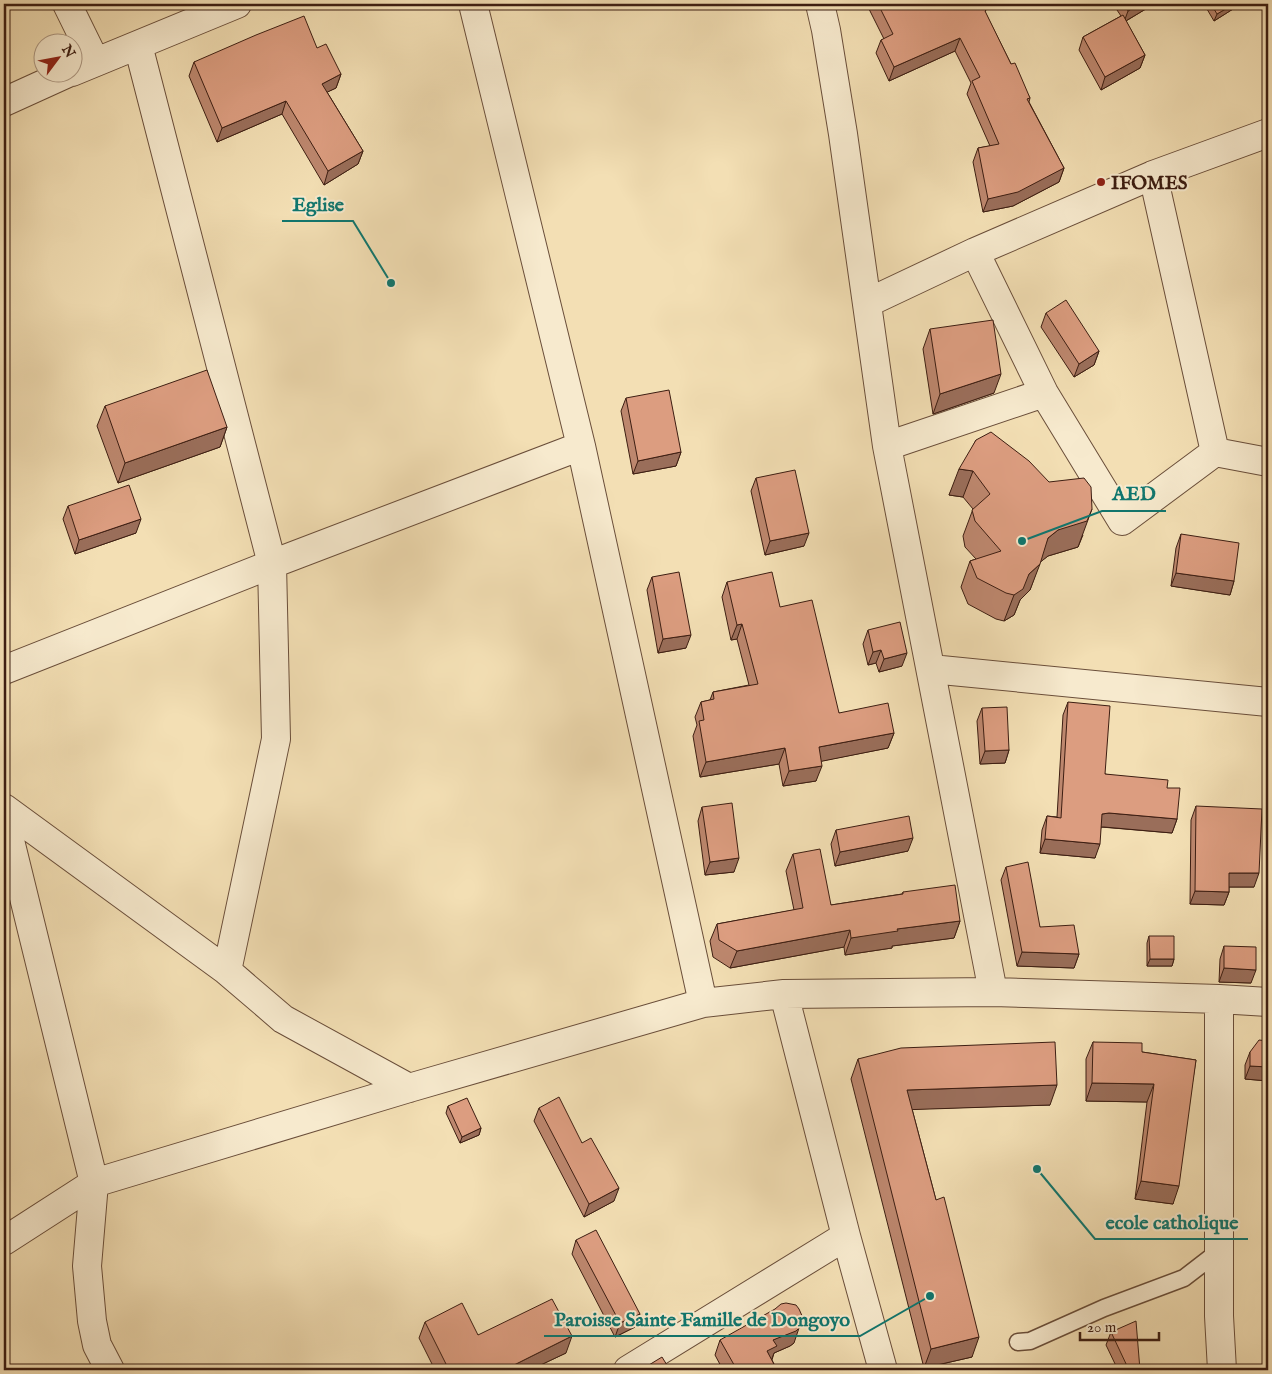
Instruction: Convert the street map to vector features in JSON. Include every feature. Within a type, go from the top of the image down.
[{"type":"street","points":[[67,4],[72,32]]},
{"type":"street","points":[[82,67],[237,4]]},
{"type":"street","points":[[474,4],[581,446],[702,1003]]},
{"type":"street","points":[[820,4],[843,134],[888,446],[993,992]]},
{"type":"street","points":[[138,45],[272,564],[276,739],[227,971]]},
{"type":"street","points":[[4,102],[48,82]]},
{"type":"street","points":[[867,303],[976,252],[1153,176],[1268,133]]},
{"type":"street","points":[[1153,176],[1215,452]]},
{"type":"street","points":[[976,252],[1044,393],[1122,521],[1215,452],[1268,462]]},
{"type":"street","points":[[888,446],[1044,393]]},
{"type":"street","points":[[4,670],[272,564],[581,446]]},
{"type":"street","points":[[930,669],[1268,702]]},
{"type":"street","points":[[4,808],[227,971],[282,1019],[409,1088]]},
{"type":"street","points":[[4,816],[94,1184],[87,1266],[92,1321],[97,1345],[110,1370]]},
{"type":"street","points":[[4,1241],[94,1184],[409,1088],[702,1003],[784,994],[993,992],[1268,1002]]},
{"type":"street","points":[[784,994],[846,1236],[884,1370]]},
{"type":"street","points":[[1219,999],[1220,1316],[1222,1370]]},
{"type":"street","points":[[628,1370],[846,1236]]},
{"type":"lane","points":[[1018,1342],[1030,1342],[1104,1308],[1184,1278],[1220,1250]]},
{"type":"building","points":[[878,4],[982,4],[1011,64],[1015,63],[1030,98],[1027,99],[1064,168],[1018,192],[988,199],[978,148],[999,144],[972,81],[980,77],[960,38],[894,67],[881,40],[893,34]]},
{"type":"building","points":[[1124,4],[1140,4],[1128,11]]},
{"type":"building","points":[[1211,4],[1234,4],[1217,14]]},
{"type":"building","points":[[1123,15],[1145,55],[1105,77],[1083,37]]},
{"type":"building","points":[[304,16],[317,48],[326,44],[341,74],[322,84],[363,151],[328,171],[286,101],[222,128],[194,62]]},
{"type":"building","points":[[1066,300],[1099,351],[1079,364],[1046,313]]},
{"type":"building","points":[[993,320],[1001,374],[940,394],[930,329]]},
{"type":"building","points":[[207,370],[227,427],[125,463],[105,406]]},
{"type":"building","points":[[669,390],[681,452],[638,461],[626,398]]},
{"type":"building","points":[[991,432],[1029,461],[1049,482],[1084,478],[1091,487],[1092,509],[1087,521],[1058,530],[1048,538],[1040,564],[1029,574],[1023,589],[1014,595],[1006,593],[977,578],[970,561],[1001,551],[975,521],[972,510],[990,494],[973,471],[959,469],[976,440]]},
{"type":"building","points":[[795,470],[809,533],[770,541],[756,478]]},
{"type":"building","points":[[129,485],[141,519],[79,540],[68,506]]},
{"type":"building","points":[[1181,534],[1239,543],[1234,581],[1176,573]]},
{"type":"building","points":[[679,572],[691,635],[663,639],[652,577]]},
{"type":"building","points":[[772,572],[780,607],[812,600],[839,713],[888,703],[894,733],[819,747],[822,766],[789,771],[785,748],[706,762],[699,721],[704,720],[701,702],[714,699],[713,692],[758,684],[742,624],[737,625],[727,582]]},
{"type":"building","points":[[900,622],[907,653],[884,659],[881,650],[873,652],[868,630]]},
{"type":"building","points":[[1068,702],[1110,706],[1105,774],[1168,780],[1167,788],[1180,788],[1177,819],[1102,814],[1100,844],[1045,839],[1047,816],[1061,818]]},
{"type":"building","points":[[1007,707],[1009,750],[985,751],[982,708]]},
{"type":"building","points":[[732,803],[739,858],[710,862],[702,807]]},
{"type":"building","points":[[1196,806],[1262,809],[1259,873],[1229,873],[1229,892],[1195,891]]},
{"type":"building","points":[[909,816],[913,838],[840,852],[836,830]]},
{"type":"building","points":[[820,849],[831,905],[955,885],[960,921],[897,929],[898,931],[851,938],[850,930],[737,951],[719,940],[717,924],[803,908],[793,854]]},
{"type":"building","points":[[1028,862],[1040,927],[1074,925],[1079,954],[1022,952],[1006,867]]},
{"type":"building","points":[[1149,936],[1174,936],[1174,959],[1150,959]]},
{"type":"building","points":[[1224,946],[1256,947],[1256,970],[1224,968]]},
{"type":"building","points":[[1259,1040],[1268,1041],[1268,1067],[1250,1066],[1250,1052]]},
{"type":"building","points":[[1055,1042],[1057,1085],[907,1090],[936,1200],[944,1197],[979,1337],[931,1349],[858,1059],[901,1048]]},
{"type":"building","points":[[1093,1042],[1142,1043],[1142,1052],[1196,1060],[1179,1186],[1141,1181],[1154,1084],[1092,1083]]},
{"type":"building","points":[[559,1097],[582,1143],[591,1138],[619,1188],[589,1204],[539,1108]]},
{"type":"building","points":[[467,1098],[481,1128],[462,1137],[448,1106]]},
{"type":"building","points":[[596,1230],[640,1314],[620,1323],[576,1240]]},
{"type":"building","points":[[552,1299],[572,1336],[504,1370],[449,1370],[425,1322],[462,1303],[478,1335]]},
{"type":"building","points":[[781,1304],[796,1305],[803,1318],[796,1331],[773,1340],[777,1346],[767,1351],[777,1370],[737,1370],[720,1340]]},
{"type":"building","points":[[1136,1321],[1140,1370],[1099,1370],[1128,1368],[1111,1332]]},
{"type":"building","points":[[662,1357],[670,1370],[645,1370],[644,1368]]},
{"type":"place","name":"IFOMES","points":[[1101,182]]},
{"type":"place","name":"Eglise","points":[[391,283]]},
{"type":"place","name":"AED","points":[[1022,541]]},
{"type":"place","name":"ecole catholique","points":[[1037,1169]]},
{"type":"place","name":"Paroisse Sainte Famille de Dongoyo","points":[[930,1296]]}]
